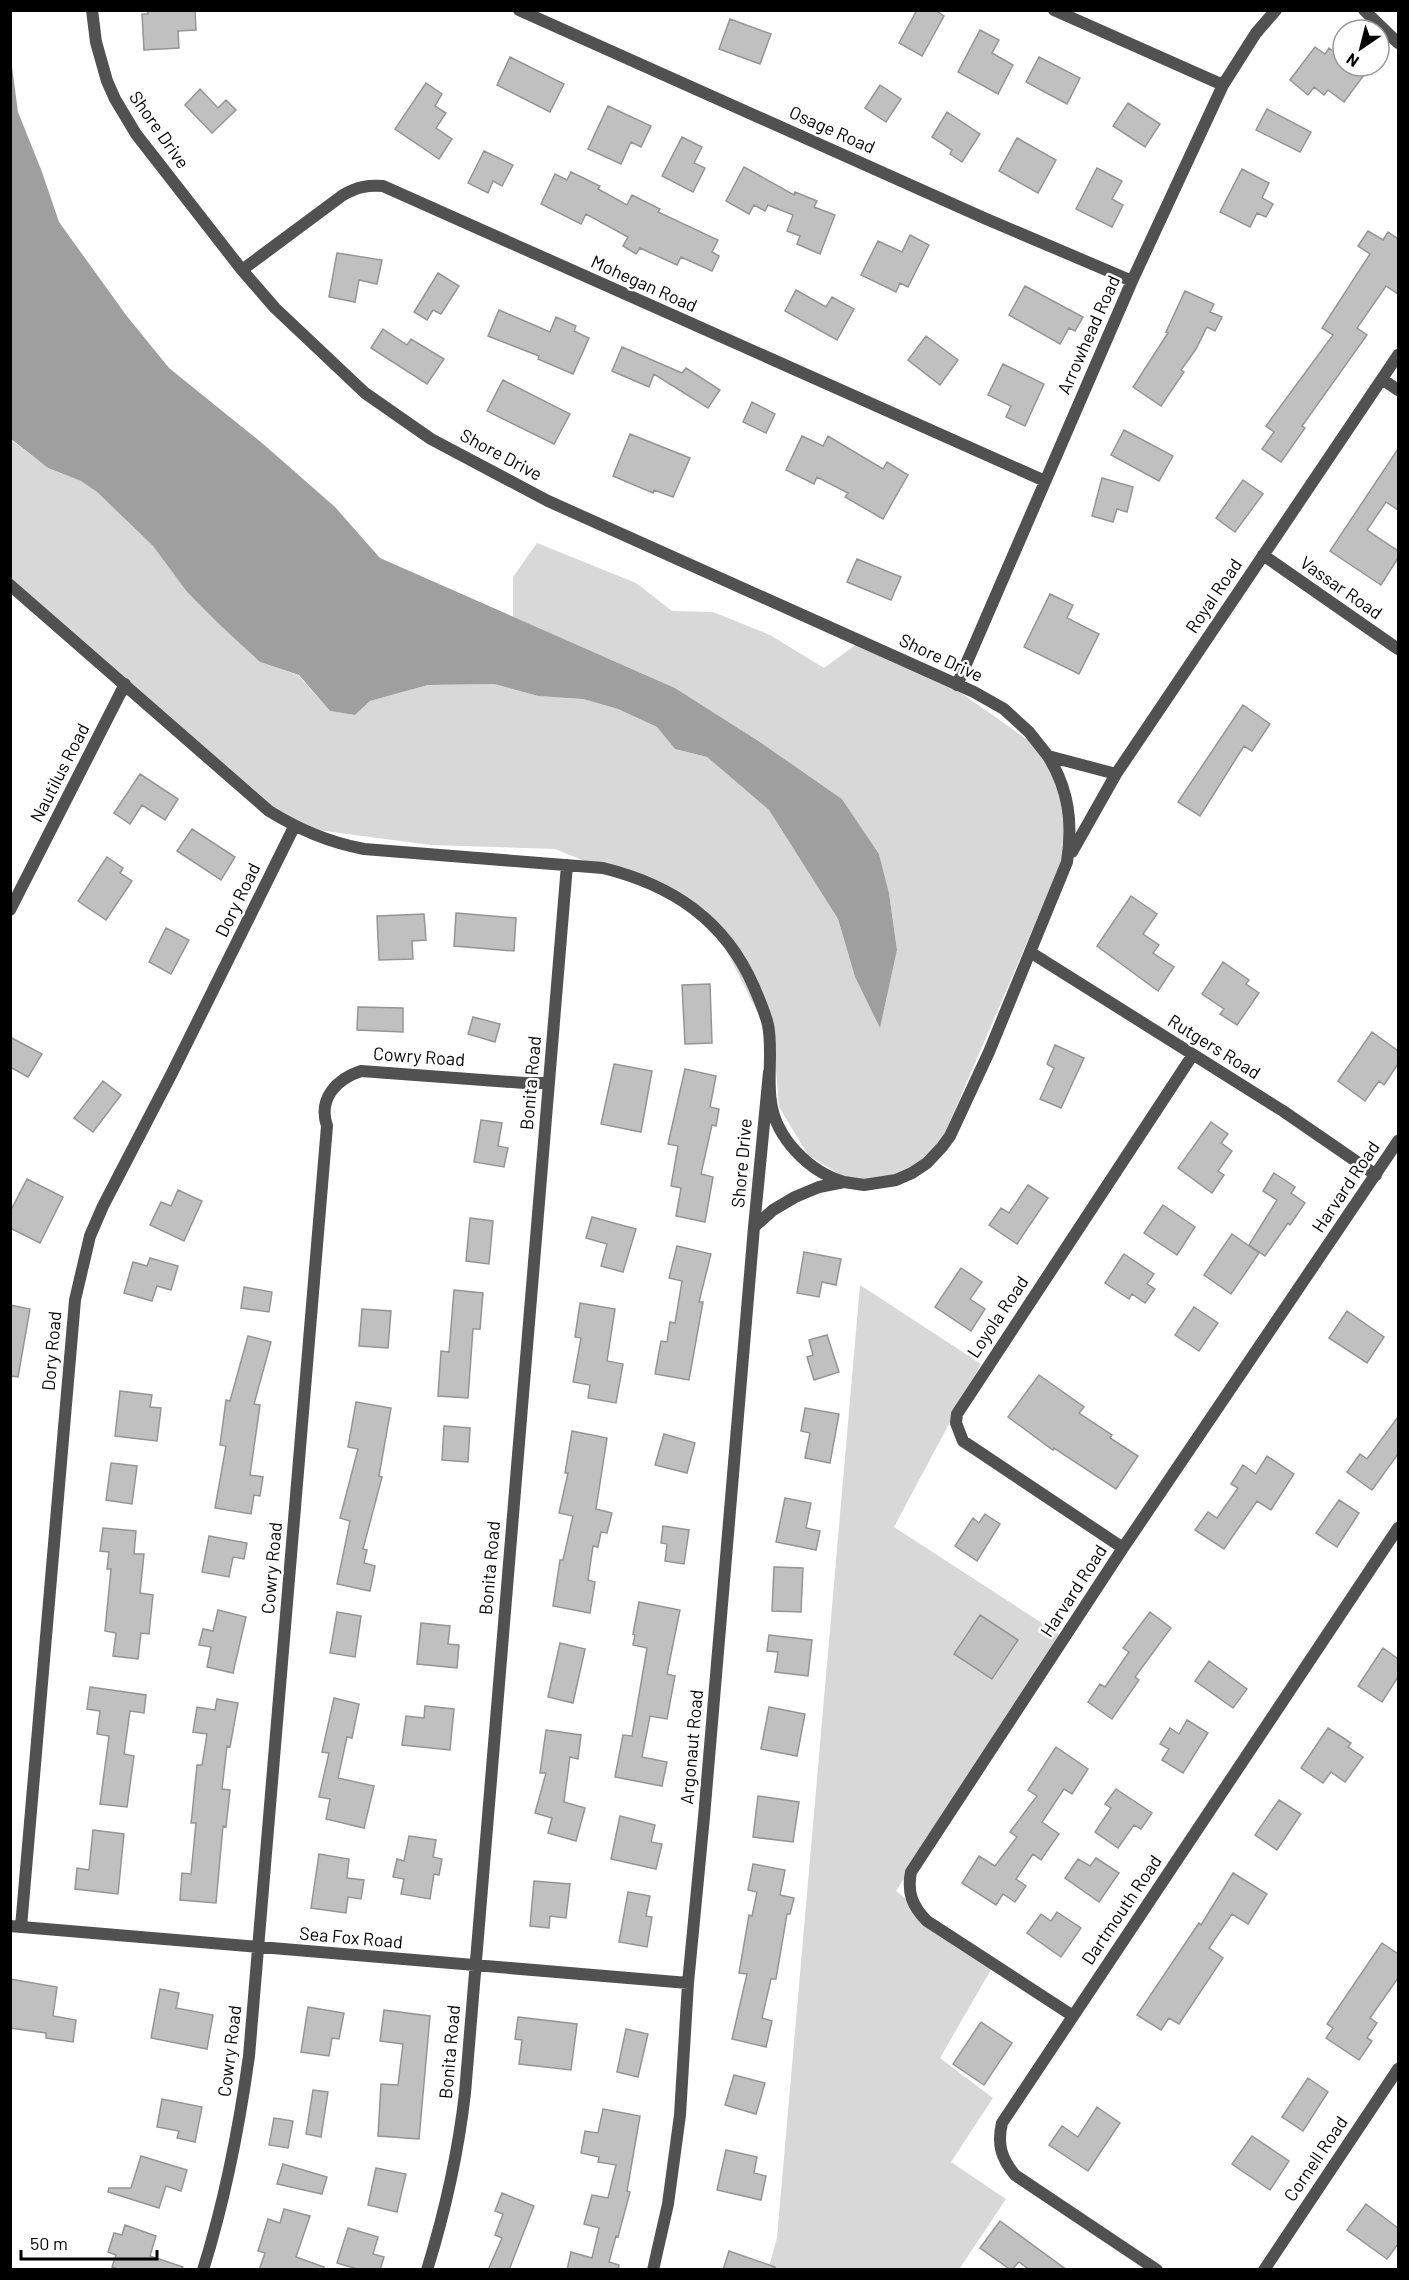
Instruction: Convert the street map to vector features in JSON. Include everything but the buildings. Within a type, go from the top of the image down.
[{"type":"street","name":"Shore Drive","points":[[10,585],[269,811],[294,827],[335,843],[364,849],[603,868],[633,875],[689,904],[730,944],[748,973],[762,1004],[768,1025],[771,1104],[788,1142],[803,1158],[823,1173],[844,1182],[864,1185],[896,1180],[927,1163],[950,1136],[989,1052],[1067,862],[1071,837],[1070,813],[1065,790],[1048,756],[1029,732],[1004,709],[957,685],[548,501],[431,439],[365,393],[275,308],[242,270],[125,117],[100,61],[92,10]]},
{"type":"street","name":"Osage Road","points":[[519,10],[984,218],[1132,281]]},
{"type":"street","points":[[1054,10],[1223,85]]},
{"type":"street","name":"Arrowhead Road","points":[[957,685],[1132,281],[1223,85],[1256,33],[1276,10]]},
{"type":"street","points":[[1364,10],[1398,43]]},
{"type":"street","name":"Mohegan Road","points":[[242,270],[343,195],[357,187],[383,186],[1045,482]]},
{"type":"street","name":"Royal Road","points":[[1067,862],[1116,774],[1398,355]]},
{"type":"street","points":[[1382,379],[1398,390]]},
{"type":"street","name":"Vassar Road","points":[[1263,555],[1398,649]]},
{"type":"street","name":"Nautilus Road","points":[[10,909],[125,684]]},
{"type":"street","points":[[1048,756],[1116,774]]},
{"type":"street","name":"Dory Road","points":[[16,1927],[75,1300],[81,1268],[90,1236],[103,1206],[294,827]]},
{"type":"street","name":"Bonita Road","points":[[427,2270],[439,2231],[459,2140],[465,2094],[567,865]]},
{"type":"street","name":"Rutgers Road","points":[[1030,952],[1192,1056],[1283,1111],[1376,1175]]},
{"type":"street","name":"Loyola Road","points":[[1123,1548],[963,1441],[956,1423],[957,1414],[960,1405],[1192,1056]]},
{"type":"street","name":"Cowry Road","points":[[203,2270],[225,2191],[249,2056],[327,1126],[325,1106],[329,1093],[342,1079],[361,1071],[549,1083]]},
{"type":"street","name":"Shore Drive","points":[[754,1227],[769,1072]]},
{"type":"street","name":"Harvard Road","points":[[1073,2016],[927,1921],[914,1905],[909,1885],[913,1865],[1123,1548],[1398,1141]]},
{"type":"street","name":"Shore Drive","points":[[754,1227],[773,1210],[795,1197],[819,1187],[844,1182]]},
{"type":"street","name":"Argonaut Road","points":[[654,2270],[675,2160],[688,1983],[754,1227]]},
{"type":"street","name":"Dartmouth Road","points":[[1157,2270],[1015,2175],[1006,2164],[1000,2151],[998,2137],[1002,2123],[1398,1528]]},
{"type":"street","name":"Sea Fox Road","points":[[16,1927],[688,1983]]},
{"type":"street","name":"Cornell Road","points":[[1264,2270],[1398,2068]]},
{"type":"shaded area","points":[[11,59],[18,112],[59,222],[126,315],[169,368],[262,443],[335,507],[380,558],[675,688],[760,742],[842,799],[879,854],[889,893],[897,950],[880,1028],[855,977],[838,919],[769,810],[707,757],[675,749],[657,727],[618,709],[583,699],[538,696],[494,684],[428,685],[370,701],[355,715],[330,711],[299,675],[260,662],[220,625],[187,592],[153,546],[97,492],[81,481],[48,468],[11,439]]},
{"type":"shaded area","points":[[10,439],[48,468],[81,481],[97,492],[153,546],[187,592],[260,662],[298,675],[330,711],[355,715],[370,701],[428,685],[494,684],[538,696],[583,699],[618,709],[657,727],[675,749],[707,757],[769,810],[838,919],[855,977],[880,1027],[897,950],[889,893],[879,854],[842,799],[760,742],[675,688],[513,617],[513,577],[537,543],[636,583],[672,611],[713,612],[770,635],[824,668],[861,641],[924,667],[1045,752],[1074,833],[935,1156],[885,1181],[869,1183],[842,1176],[808,1155],[779,1107],[774,1045],[706,910],[555,849],[431,845],[302,828],[217,768],[11,584]]},
{"type":"shaded area","points":[[860,1285],[981,1364],[894,1527],[1062,1636],[896,1891],[993,1966],[940,2058],[993,2098],[951,2162],[1006,2199],[961,2269],[768,2270],[777,2238]]}]
